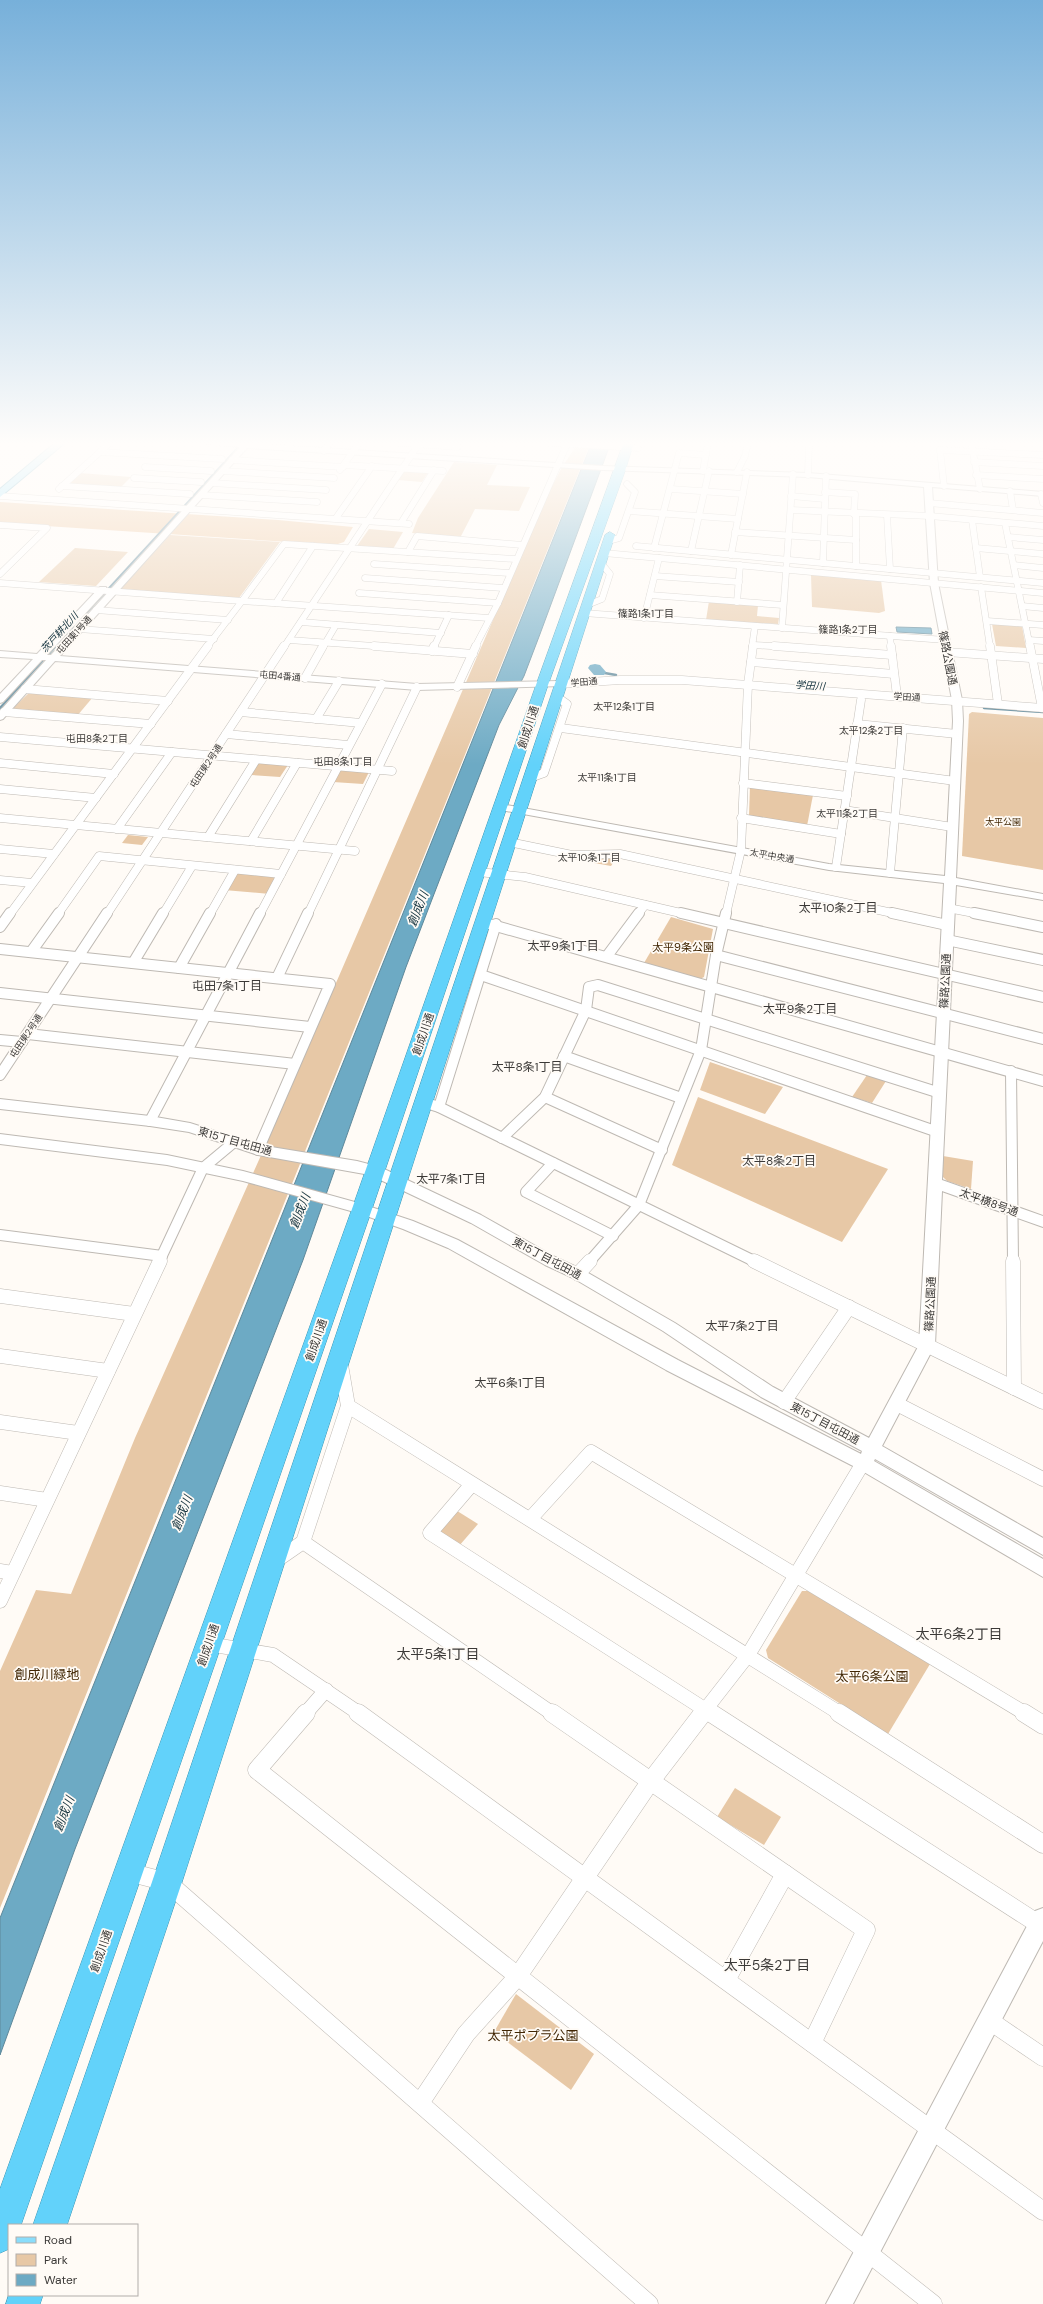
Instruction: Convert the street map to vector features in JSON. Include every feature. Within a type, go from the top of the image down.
[{"type":"highway","name":"創成川通","points":[[0,2236],[362,1209],[374,1171],[489,873],[546,688],[597,550]]},
{"type":"highway","name":"創成川通","points":[[50,2224],[167,1882],[385,1217],[397,1182],[431,1105],[489,923],[489,873],[509,842],[510,808],[530,778],[546,688],[585,609],[604,552]]},
{"type":"street","points":[[0,574],[25,550]]},
{"type":"street","name":"屯田東1号通","points":[[2,714],[25,689],[46,658],[145,550]]},
{"type":"street","points":[[0,927],[280,550]]},
{"type":"street","points":[[276,603],[311,550]]},
{"type":"street","name":"屯田東2号通","points":[[0,1075],[349,550]]},
{"type":"street","points":[[374,550],[515,559]]},
{"type":"street","points":[[355,600],[365,578],[382,550]]},
{"type":"street","points":[[457,687],[489,618],[498,603],[502,588],[520,550]]},
{"type":"street","points":[[673,550],[890,569],[981,587],[1043,592]]},
{"type":"street","points":[[731,555],[732,550]]},
{"type":"street","points":[[782,628],[787,550]]},
{"type":"street","points":[[823,563],[824,550]]},
{"type":"street","points":[[856,550],[856,566]]},
{"type":"street","points":[[889,550],[890,569]]},
{"type":"street","name":"篠路公園通","points":[[864,1463],[873,1449],[927,1345],[958,704],[933,578],[932,550]]},
{"type":"street","points":[[976,550],[980,577]]},
{"type":"street","points":[[993,550],[1043,554]]},
{"type":"street","points":[[1010,551],[1032,658],[1040,680],[1043,710]]},
{"type":"street","points":[[604,552],[785,569],[933,578],[980,577],[1043,583]]},
{"type":"street","points":[[644,618],[659,558]]},
{"type":"street","points":[[374,564],[509,573]]},
{"type":"street","points":[[737,602],[740,565]]},
{"type":"street","points":[[1014,565],[1043,568]]},
{"type":"street","points":[[654,576],[739,582]]},
{"type":"street","points":[[365,578],[502,588]]},
{"type":"street","points":[[0,583],[312,605],[355,600],[498,603]]},
{"type":"street","points":[[981,587],[998,704]]},
{"type":"street","name":"屯田東1号通","points":[[0,700],[79,629],[96,610],[107,590]]},
{"type":"street","points":[[650,595],[783,605]]},
{"type":"street","points":[[355,600],[449,615],[489,618]]},
{"type":"street","points":[[1022,606],[1043,608]]},
{"type":"street","points":[[585,609],[644,618],[945,640]]},
{"type":"street","points":[[96,610],[228,620]]},
{"type":"street","points":[[432,651],[449,615]]},
{"type":"street","points":[[987,621],[1043,625]]},
{"type":"street","points":[[301,622],[441,633]]},
{"type":"street","points":[[305,678],[336,625]]},
{"type":"street","points":[[578,1274],[639,1205],[701,1050],[716,955],[733,878],[741,850],[741,818],[748,688],[756,626]]},
{"type":"street","points":[[79,629],[214,639]]},
{"type":"street","points":[[890,636],[897,696]]},
{"type":"street","points":[[289,640],[473,654]]},
{"type":"street","points":[[1029,640],[1043,641]]},
{"type":"street","points":[[753,645],[892,655]]},
{"type":"street","points":[[947,652],[1043,659]]},
{"type":"street","name":"屯田4番通","points":[[0,654],[417,687],[546,688]]},
{"type":"street","points":[[751,662],[894,674]]},
{"type":"street","points":[[316,719],[339,681]]},
{"type":"street","points":[[150,1121],[348,745],[382,684]]},
{"type":"street","name":"学田通","points":[[546,688],[646,684],[748,688],[897,696],[958,704],[998,704],[1043,710]]},
{"type":"street","points":[[277,978],[417,687]]},
{"type":"street","points":[[530,778],[544,773],[561,728],[567,704],[546,688]]},
{"type":"street","name":"学田通","points":[[748,688],[861,700],[958,704],[1043,710]]},
{"type":"street","points":[[25,689],[168,701]]},
{"type":"street","points":[[836,867],[861,700]]},
{"type":"street","points":[[241,712],[361,722]]},
{"type":"street","points":[[2,714],[151,724]]},
{"type":"street","points":[[857,724],[957,734]]},
{"type":"street","points":[[561,728],[955,781]]},
{"type":"street","points":[[890,874],[903,728]]},
{"type":"street","points":[[226,734],[348,745]]},
{"type":"street","points":[[0,737],[392,771]]},
{"type":"street","points":[[117,829],[172,752]]},
{"type":"street","points":[[208,838],[256,760]]},
{"type":"street","points":[[0,763],[114,774]]},
{"type":"street","points":[[251,841],[297,763]]},
{"type":"street","points":[[743,783],[846,796]]},
{"type":"street","points":[[0,789],[96,798]]},
{"type":"street","name":"太平中央通","points":[[510,808],[836,867],[949,880],[1043,897]]},
{"type":"street","points":[[844,810],[952,827]]},
{"type":"street","points":[[0,818],[355,851]]},
{"type":"street","points":[[741,818],[841,834]]},
{"type":"street","points":[[509,842],[572,855],[620,854],[839,900],[882,912],[947,925]]},
{"type":"street","points":[[0,849],[54,854]]},
{"type":"street","points":[[31,952],[99,856],[281,874]]},
{"type":"street","points":[[133,963],[192,866]]},
{"type":"street","points":[[179,968],[235,870]]},
{"type":"street","points":[[489,873],[525,877],[1043,997]]},
{"type":"street","points":[[0,880],[32,883]]},
{"type":"street","points":[[607,956],[645,905]]},
{"type":"street","points":[[948,908],[1043,927]]},
{"type":"street","points":[[0,913],[10,914]]},
{"type":"street","points":[[1043,1081],[489,923],[481,975],[431,1105],[502,1138],[1043,1402]]},
{"type":"street","points":[[947,940],[1043,960]]},
{"type":"street","points":[[0,949],[330,984],[310,1027],[258,1150]]},
{"type":"street","points":[[716,955],[1043,1040]]},
{"type":"street","points":[[481,975],[938,1132]]},
{"type":"street","points":[[502,1138],[545,1097],[586,1010],[589,988],[598,985],[940,1093]]},
{"type":"street","points":[[0,993],[310,1027]]},
{"type":"street","points":[[0,1040],[25,1038],[187,1052],[295,1064]]},
{"type":"street","points":[[564,1056],[682,1098]]},
{"type":"street","points":[[1011,1072],[1014,1211],[1014,1388]]},
{"type":"street","points":[[545,1097],[662,1150]]},
{"type":"street","name":"東15丁目屯田通","points":[[0,1104],[150,1121],[190,1128],[258,1150],[346,1164],[374,1171],[476,1219],[550,1261],[578,1274],[669,1327],[784,1402],[873,1449],[1043,1547]]},
{"type":"street","name":"東15丁目屯田通","points":[[0,1139],[167,1160],[204,1168],[281,1186],[332,1202],[362,1209],[453,1244],[672,1365],[864,1463],[1043,1569]]},
{"type":"street","points":[[0,1600],[6,1572],[47,1500],[204,1168],[233,1143]]},
{"type":"street","points":[[553,1163],[526,1192],[613,1236]]},
{"type":"street","name":"太平横8号通","points":[[935,1183],[1043,1222]]},
{"type":"street","points":[[0,1235],[162,1256]]},
{"type":"street","points":[[0,1296],[134,1314]]},
{"type":"street","points":[[784,1402],[849,1307]]},
{"type":"street","points":[[271,1564],[303,1542],[348,1406],[340,1354]]},
{"type":"street","points":[[0,1356],[108,1371]]},
{"type":"street","points":[[897,1404],[1043,1479]]},
{"type":"street","points":[[348,1406],[748,1655],[1043,1844]]},
{"type":"street","points":[[0,1422],[78,1433]]},
{"type":"street","points":[[530,1519],[591,1452],[1043,1725]]},
{"type":"street","points":[[420,2103],[466,2034],[518,1976],[587,1878],[618,1827],[650,1782],[748,1655],[864,1463]]},
{"type":"street","points":[[472,1484],[430,1533],[705,1711],[1041,1922],[932,2131],[839,2304]]},
{"type":"street","points":[[0,1493],[47,1500]]},
{"type":"street","points":[[303,1542],[866,1930],[812,2043]]},
{"type":"street","points":[[208,1644],[274,1655],[326,1690],[587,1878],[1043,2211]]},
{"type":"street","points":[[326,1690],[257,1770],[933,2304]]},
{"type":"street","points":[[128,1872],[167,1882],[649,2304]]},
{"type":"street","points":[[726,1980],[785,1874]]},
{"type":"street","points":[[990,2020],[1043,2057]]},
{"type":"green space","points":[[73,550],[128,552],[96,586],[39,582]]},
{"type":"green space","points":[[157,550],[274,550],[239,598],[120,589]]},
{"type":"green space","name":"創成川緑地","points":[[523,550],[548,550],[0,1908],[0,1671],[36,1590],[71,1594],[135,1438],[275,1124]]},
{"type":"green space","points":[[811,575],[881,580],[885,611],[879,613],[812,607]]},
{"type":"green space","points":[[709,601],[758,605],[757,616],[779,618],[778,624],[706,620]]},
{"type":"green space","points":[[992,624],[1022,626],[1026,648],[996,646]]},
{"type":"green space","points":[[30,692],[93,697],[77,716],[12,709]]},
{"type":"green space","name":"太平公園","points":[[972,712],[1043,718],[1043,870],[962,856],[969,714]]},
{"type":"green space","points":[[258,763],[288,765],[280,777],[251,775]]},
{"type":"green space","points":[[340,769],[369,772],[363,784],[333,782]]},
{"type":"green space","points":[[750,786],[813,795],[807,826],[749,816]]},
{"type":"green space","points":[[128,835],[148,837],[142,845],[122,843]]},
{"type":"green space","points":[[617,857],[611,866],[572,859]]},
{"type":"green space","points":[[235,870],[281,874],[270,894],[224,890]]},
{"type":"green space","name":"太平9条公園","points":[[671,917],[713,929],[704,977],[700,979],[644,963]]},
{"type":"green space","points":[[710,1062],[783,1087],[765,1114],[700,1090]]},
{"type":"green space","points":[[867,1075],[886,1081],[872,1103],[852,1097]]},
{"type":"green space","points":[[698,1097],[888,1169],[842,1242],[672,1165]]},
{"type":"green space","points":[[943,1156],[973,1161],[971,1189],[947,1181],[942,1176]]},
{"type":"green space","points":[[454,1509],[478,1524],[459,1546],[436,1532]]},
{"type":"green space","name":"太平6条公園","points":[[802,1591],[808,1591],[930,1664],[888,1734],[768,1658],[766,1650]]},
{"type":"green space","points":[[735,1788],[781,1817],[764,1845],[717,1817]]},
{"type":"green space","name":"太平ポプラ公園","points":[[516,1994],[594,2054],[571,2090],[494,2032]]},
{"type":"water","name":"創成川","points":[[549,550],[571,550],[524,676],[499,725],[406,967],[303,1260],[75,1849],[0,2055],[0,1918]]},
{"type":"water","points":[[896,627],[931,628],[932,634],[897,632]]},
{"type":"waterway","name":"茨戸耕北川","points":[[55,647],[144,550]]},
{"type":"waterway","name":"茨戸耕北川","points":[[0,708],[56,646]]},
{"type":"waterway","name":"学田川","points":[[595,668],[599,672]]},
{"type":"waterway","name":"学田川","points":[[599,672],[616,675]]},
{"type":"waterway","name":"学田川","points":[[984,708],[1043,712]]},
{"type":"district","name":"篠路1条1丁目","points":[[646,613]]},
{"type":"district","name":"篠路1条2丁目","points":[[848,629]]},
{"type":"district","name":"太平12条1丁目","points":[[624,706]]},
{"type":"district","name":"太平12条2丁目","points":[[871,730]]},
{"type":"district","name":"屯田8条2丁目","points":[[97,738]]},
{"type":"district","name":"屯田8条1丁目","points":[[343,761]]},
{"type":"district","name":"太平11条1丁目","points":[[607,777]]},
{"type":"district","name":"太平11条2丁目","points":[[847,813]]},
{"type":"district","name":"太平10条1丁目","points":[[589,857]]},
{"type":"district","name":"太平10条2丁目","points":[[838,908]]},
{"type":"district","name":"太平9条1丁目","points":[[563,946]]},
{"type":"district","name":"屯田7条1丁目","points":[[227,986]]},
{"type":"district","name":"太平9条2丁目","points":[[800,1009]]},
{"type":"district","name":"太平8条1丁目","points":[[527,1067]]},
{"type":"district","name":"太平8条2丁目","points":[[779,1161]]},
{"type":"district","name":"太平7条1丁目","points":[[451,1179]]},
{"type":"district","name":"太平7条2丁目","points":[[742,1326]]},
{"type":"district","name":"太平6条1丁目","points":[[510,1383]]},
{"type":"district","name":"太平6条2丁目","points":[[959,1634]]},
{"type":"district","name":"太平5条1丁目","points":[[438,1654]]},
{"type":"district","name":"太平5条2丁目","points":[[767,1965]]}]
